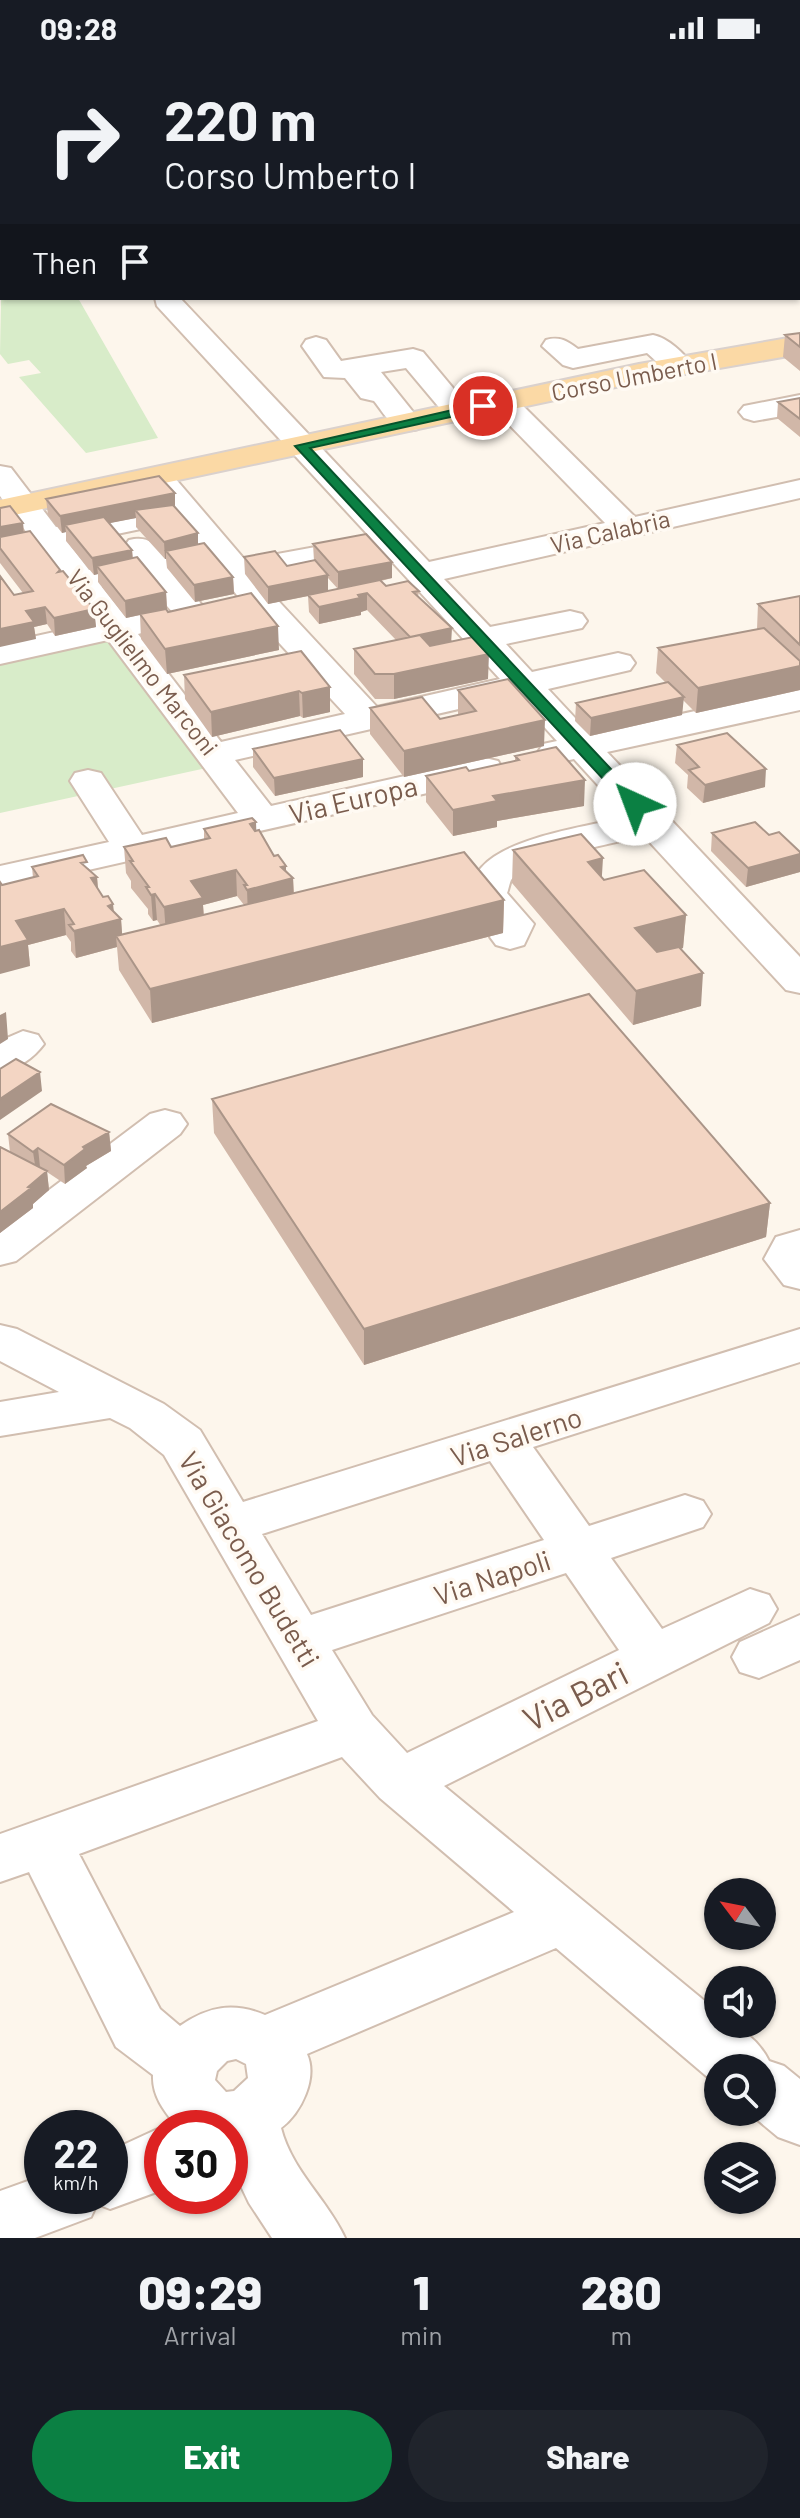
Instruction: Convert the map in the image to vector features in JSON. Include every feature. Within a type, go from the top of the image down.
[{"type":"main road","name":"Corso Umberto I","points":[[11,507],[503,402],[800,345]]},
{"type":"street","points":[[167,300],[391,542],[415,581],[481,639],[800,981]]},
{"type":"street","points":[[556,346],[573,359],[653,343],[679,366]]},
{"type":"street","points":[[316,346],[334,371],[352,368],[371,392],[383,393]]},
{"type":"street","points":[[407,423],[362,367],[413,358],[458,412]]},
{"type":"street","points":[[503,402],[627,527]]},
{"type":"street","points":[[754,412],[800,404]]},
{"type":"street","name":"Via Guglielmo Marconi","points":[[0,475],[11,507],[47,538],[262,820]]},
{"type":"street","points":[[157,477],[257,599],[369,719]]},
{"type":"street","name":"Via Calabria","points":[[415,581],[627,527],[800,489]]},
{"type":"street","points":[[0,548],[187,510]]},
{"type":"street","points":[[121,523],[191,613]]},
{"type":"street","points":[[81,582],[155,567],[230,563],[391,542]]},
{"type":"street","points":[[0,654],[257,599]]},
{"type":"street","points":[[481,639],[570,621]]},
{"type":"street","points":[[214,754],[618,663]]},
{"type":"street","name":"Via Europa","points":[[0,878],[800,699]]},
{"type":"street","points":[[88,781],[133,849]]},
{"type":"street","points":[[510,937],[514,924],[487,894],[492,878],[499,870],[529,855],[652,823]]},
{"type":"street","points":[[0,1250],[165,1124]]},
{"type":"street","name":"Via Giacomo Budetti","points":[[0,1341],[147,1416],[182,1443],[352,1731],[400,1782],[724,2054]]},
{"type":"street","name":"Via Salerno","points":[[232,1524],[800,1345]]},
{"type":"street","points":[[0,1419],[114,1400]]},
{"type":"street","points":[[502,1441],[652,1656]]},
{"type":"street","name":"Via Napoli","points":[[299,1640],[685,1514]]},
{"type":"street","name":"Via Bari","points":[[400,1782],[652,1656],[770,1634]]},
{"type":"street","points":[[187,2060],[169,2054],[138,2028],[22,1850],[352,1731]]},
{"type":"street","points":[[266,2043],[561,1919]]},
{"type":"street","points":[[199,2110],[184,2088],[187,2060],[207,2039],[222,2034],[253,2035],[276,2054],[281,2068],[281,2083],[274,2098],[263,2110],[248,2114]]},
{"type":"street","points":[[776,2097],[800,2117]]},
{"type":"street","points":[[248,2144],[254,2149],[275,2193],[312,2238]]},
{"type":"street","points":[[0,2221],[24,2212]]},
{"type":"green space","points":[[1,300],[79,300],[158,438],[86,453],[19,377],[41,373],[29,360],[8,364],[0,354]]},
{"type":"green space","points":[[120,639],[211,767],[0,813],[0,664]]},
{"type":"building","points":[[800,333],[800,347],[785,335]]},
{"type":"building","points":[[800,398],[800,419],[778,402]]},
{"type":"building","points":[[159,476],[175,493],[60,516],[46,499]]},
{"type":"building","points":[[173,505],[198,533],[164,542],[135,510]]},
{"type":"building","points":[[10,506],[23,523],[0,527],[0,508]]},
{"type":"building","points":[[104,517],[132,550],[92,558],[65,525]]},
{"type":"building","points":[[30,531],[60,570],[58,572],[63,571],[94,609],[54,618],[45,607],[26,611],[34,622],[0,629],[0,576],[14,595],[33,591],[0,548],[0,537]]},
{"type":"building","points":[[366,534],[392,562],[338,572],[313,544]]},
{"type":"building","points":[[204,543],[233,577],[194,585],[166,551]]},
{"type":"building","points":[[275,551],[287,566],[315,560],[328,575],[268,587],[244,557]]},
{"type":"building","points":[[137,557],[166,592],[125,601],[97,566]]},
{"type":"building","points":[[380,580],[386,586],[408,581],[419,591],[413,592],[452,628],[410,637],[367,593],[358,595],[360,598],[319,607],[308,595]]},
{"type":"building","points":[[251,593],[278,626],[165,649],[140,614],[166,609],[168,612]]},
{"type":"building","points":[[800,596],[800,645],[758,604]]},
{"type":"building","points":[[764,628],[800,661],[800,666],[698,688],[658,648]]},
{"type":"building","points":[[420,635],[430,646],[473,637],[489,654],[394,674],[375,674],[354,649]]},
{"type":"building","points":[[301,651],[330,687],[299,691],[211,712],[184,675]]},
{"type":"building","points":[[508,679],[545,720],[404,751],[370,708],[422,697],[440,719],[476,711],[458,690]]},
{"type":"building","points":[[668,682],[684,697],[591,718],[576,703]]},
{"type":"building","points":[[340,730],[363,759],[274,778],[253,749]]},
{"type":"building","points":[[727,733],[766,769],[705,785],[689,770],[699,767],[677,745]]},
{"type":"building","points":[[556,747],[585,780],[493,796],[497,801],[453,810],[426,776],[519,760],[515,756]]},
{"type":"building","points":[[252,818],[256,822],[250,824],[255,831],[259,830],[274,856],[278,855],[286,866],[281,867],[293,878],[247,890],[244,885],[247,885],[236,870],[191,881],[203,898],[164,907],[155,894],[151,895],[124,847],[166,838],[171,847],[210,838],[204,829]]},
{"type":"building","points":[[755,822],[769,835],[779,832],[800,854],[748,868],[712,833]]},
{"type":"building","points":[[581,834],[603,858],[588,862],[604,880],[644,870],[686,915],[635,928],[657,952],[679,947],[703,973],[636,991],[513,850]]},
{"type":"building","points":[[464,852],[504,900],[150,989],[116,936]]},
{"type":"building","points":[[83,855],[87,862],[81,863],[97,877],[91,878],[103,897],[108,896],[113,904],[108,906],[121,919],[74,931],[69,925],[74,924],[64,909],[16,921],[28,940],[0,947],[0,882],[2,885],[38,876],[32,867]]},
{"type":"building","points":[[589,994],[770,1203],[364,1329],[212,1099]]},
{"type":"building","points":[[16,1059],[40,1072],[0,1099],[0,1069]]},
{"type":"building","points":[[51,1104],[109,1132],[83,1147],[85,1149],[64,1165],[38,1148],[33,1152],[8,1134]]},
{"type":"building","points":[[0,1147],[47,1171],[0,1212]]},
{"type":"route","points":[[483,406],[301,446],[635,804]]}]
